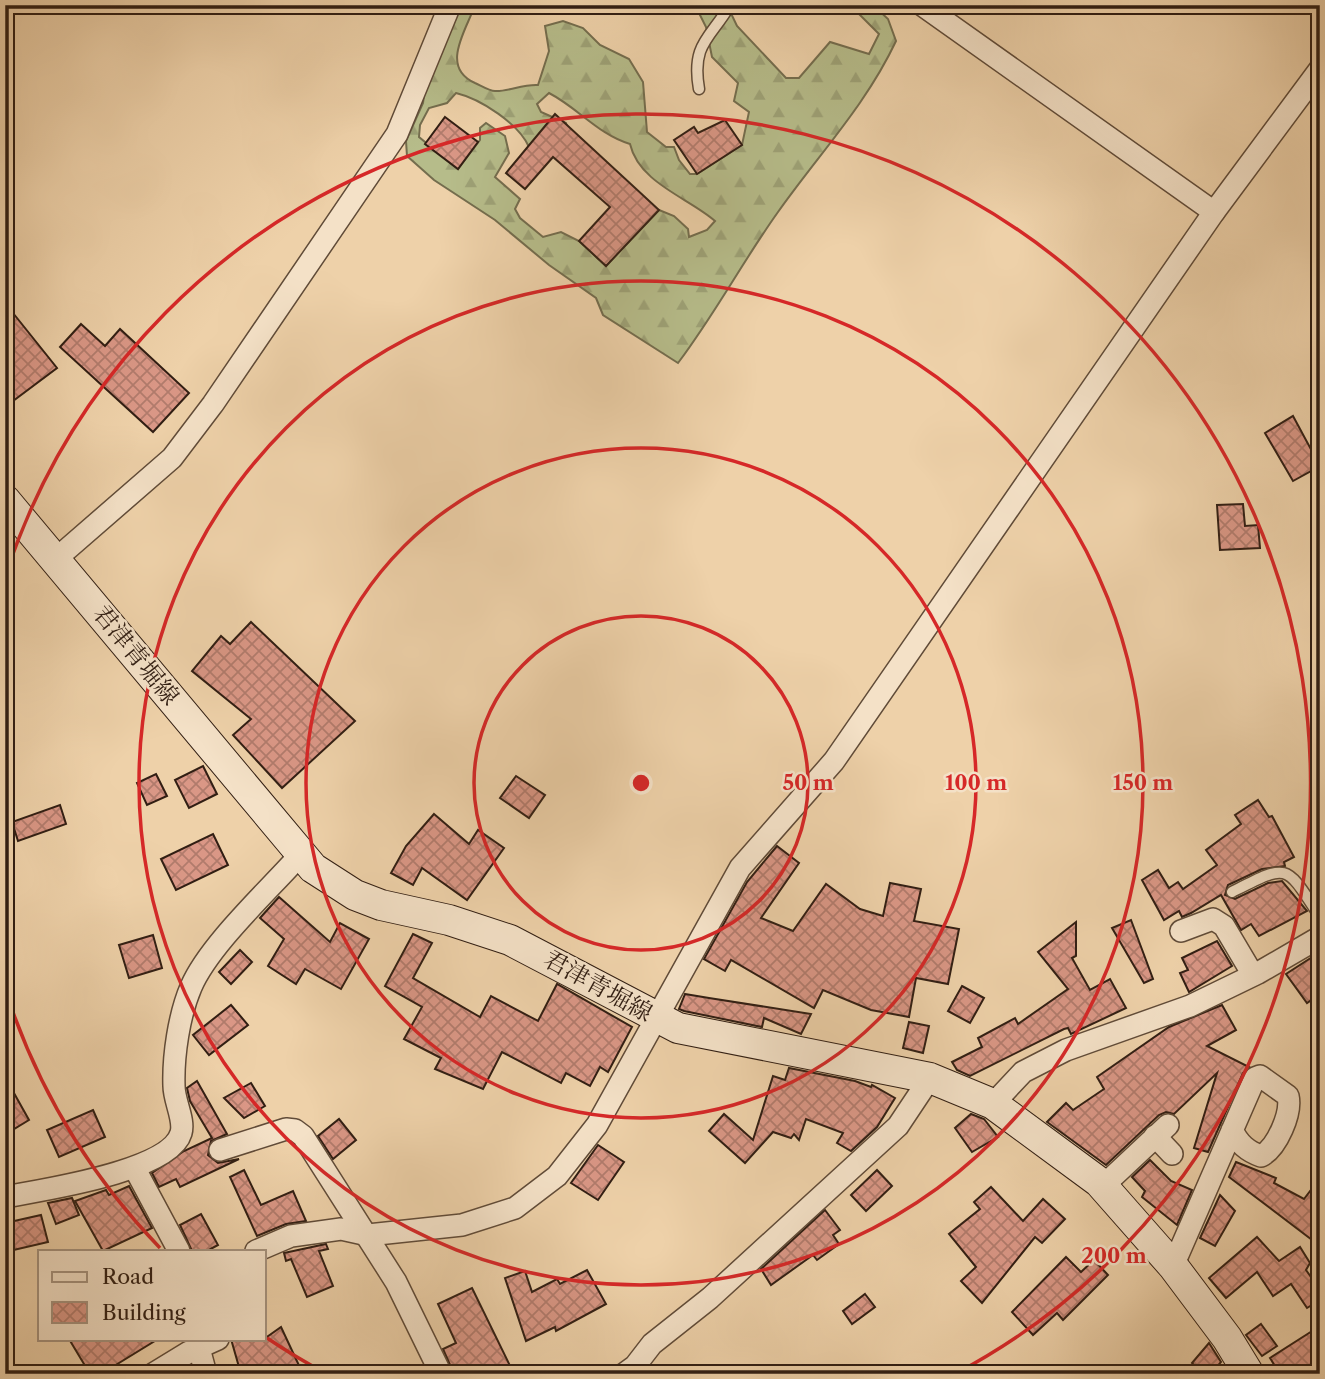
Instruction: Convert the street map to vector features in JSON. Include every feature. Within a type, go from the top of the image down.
[{"type":"main road","name":"君津青堀線","points":[[5,500],[57,558],[300,855],[313,867],[355,895],[381,905],[449,920],[510,940],[678,1028],[930,1078],[993,1104],[1102,1186],[1173,1266],[1227,1338],[1249,1374]]},
{"type":"street","points":[[57,558],[172,458],[213,404],[397,134],[450,5]]},
{"type":"street","points":[[922,5],[1213,212]]},
{"type":"street","points":[[258,1250],[291,1236],[341,1229],[368,1235],[462,1225],[514,1208],[557,1176],[597,1125],[740,869],[834,761],[1213,212],[1320,69]]},
{"type":"street","points":[[5,1197],[135,1169],[168,1151],[182,1131],[174,1088],[174,1069],[178,1039],[191,986],[215,951],[300,855]]},
{"type":"street","points":[[1181,931],[1213,919],[1224,926],[1253,975]]},
{"type":"street","points":[[993,1104],[1023,1072],[1066,1050],[1190,1006],[1253,975],[1320,937]]},
{"type":"street","points":[[624,1374],[652,1344],[710,1298],[898,1126],[930,1078]]},
{"type":"street","points":[[220,1150],[285,1129],[295,1130],[303,1136],[396,1282],[441,1374]]},
{"type":"street","points":[[1102,1186],[1161,1130],[1172,1154]]},
{"type":"street","points":[[1173,1266],[1233,1130]]},
{"type":"street","points":[[135,1169],[178,1250]]},
{"type":"street","points":[[153,1374],[209,1343]]},
{"type":"street","points":[[206,1374],[209,1343]]},
{"type":"lane","points":[[699,89],[697,76],[704,40],[730,5]]},
{"type":"lane","points":[[1232,892],[1274,871],[1283,871],[1292,876],[1320,917]]},
{"type":"green space","points":[[454,5],[475,5],[458,47],[459,67],[464,76],[493,91],[538,85],[549,51],[545,26],[563,21],[583,28],[600,45],[629,59],[643,82],[647,132],[666,147],[674,147],[679,160],[690,174],[697,174],[742,145],[749,112],[734,101],[738,83],[712,57],[706,27],[695,5],[727,5],[737,26],[786,78],[799,78],[830,42],[869,54],[879,34],[850,5],[873,5],[888,19],[896,41],[871,87],[778,212],[678,363],[603,315],[596,298],[549,265],[495,220],[434,180],[407,156],[406,141],[423,103],[426,80]],"holes":[[[456,93],[508,121],[529,147],[569,134],[566,123],[541,112],[537,104],[549,93],[598,128],[630,144],[635,158],[654,179],[715,221],[707,230],[689,237],[688,229],[674,216],[659,210],[606,266],[579,241],[561,232],[543,237],[520,218],[515,209],[520,199],[495,177],[509,153],[505,136],[486,123],[480,128],[480,140],[458,169],[419,137],[420,125],[429,108],[447,103]]]},
{"type":"building","points":[[555,114],[659,210],[606,266],[579,241],[610,207],[553,157],[525,189],[506,173]]},
{"type":"building","points":[[445,117],[478,142],[458,169],[425,144]]},
{"type":"building","points":[[725,120],[742,145],[697,174],[674,140],[694,127],[698,133]]},
{"type":"building","points":[[5,303],[57,368],[5,407]]},
{"type":"building","points":[[81,324],[105,346],[120,329],[189,393],[153,432],[60,347]]},
{"type":"building","points":[[1293,416],[1320,466],[1293,481],[1265,433]]},
{"type":"building","points":[[1243,504],[1245,526],[1258,525],[1260,548],[1220,550],[1217,505]]},
{"type":"building","points":[[251,622],[355,721],[282,788],[233,735],[251,719],[192,671],[221,636],[230,644]]},
{"type":"building","points":[[203,766],[217,794],[189,808],[175,780]]},
{"type":"building","points":[[156,774],[167,796],[147,805],[137,783]]},
{"type":"building","points":[[516,776],[545,795],[529,818],[500,798]]},
{"type":"building","points":[[1258,800],[1269,817],[1272,816],[1294,857],[1284,862],[1285,866],[1262,869],[1228,885],[1225,895],[1235,899],[1268,883],[1282,881],[1307,911],[1259,936],[1251,924],[1241,930],[1221,895],[1182,917],[1179,911],[1164,920],[1142,880],[1158,870],[1169,888],[1178,882],[1183,889],[1217,865],[1206,850],[1241,824],[1235,815]]},
{"type":"building","points":[[60,805],[66,824],[18,841],[12,822]]},
{"type":"building","points":[[434,814],[469,844],[478,830],[504,848],[467,900],[422,868],[413,885],[391,873],[406,846]]},
{"type":"building","points":[[213,834],[228,865],[176,890],[161,859]]},
{"type":"building","points":[[777,846],[799,863],[761,918],[793,931],[826,884],[860,909],[883,916],[890,883],[921,889],[914,921],[959,929],[948,984],[916,978],[909,1017],[871,1010],[823,990],[814,1008],[731,960],[725,971],[704,959],[747,882]]},
{"type":"building","points":[[279,897],[330,942],[340,923],[369,939],[341,989],[305,969],[296,984],[268,966],[284,939],[260,918]]},
{"type":"building","points":[[1131,920],[1153,979],[1144,983],[1112,928]]},
{"type":"building","points":[[1076,922],[1076,956],[1072,958],[1090,990],[1110,979],[1126,1008],[1071,1034],[1068,1028],[1064,1029],[970,1076],[957,1070],[952,1062],[982,1047],[978,1038],[1015,1018],[1018,1024],[1068,989],[1038,952]]},
{"type":"building","points":[[413,934],[432,943],[413,978],[480,1017],[491,996],[538,1021],[557,984],[632,1027],[608,1072],[600,1067],[590,1086],[566,1073],[561,1083],[502,1052],[483,1089],[435,1069],[441,1058],[404,1039],[422,1007],[385,986]]},
{"type":"building","points":[[153,935],[162,968],[129,978],[119,945]]},
{"type":"building","points":[[1217,941],[1232,966],[1189,992],[1180,973],[1188,970],[1182,958]]},
{"type":"building","points":[[240,950],[252,962],[231,984],[219,972]]},
{"type":"building","points":[[1320,952],[1320,994],[1307,1003],[1286,974]]},
{"type":"building","points":[[962,986],[984,998],[970,1023],[948,1011]]},
{"type":"building","points":[[685,994],[811,1014],[801,1034],[764,1018],[762,1027],[684,1011],[679,1009]]},
{"type":"building","points":[[231,1005],[248,1025],[209,1055],[193,1035]]},
{"type":"building","points":[[1222,1005],[1236,1030],[1207,1046],[1249,1067],[1243,1073],[1208,1152],[1194,1148],[1217,1073],[1174,1114],[1166,1112],[1159,1115],[1106,1165],[1047,1122],[1066,1103],[1073,1110],[1104,1089],[1097,1077],[1169,1027]]},
{"type":"building","points":[[909,1022],[929,1026],[923,1053],[903,1048]]},
{"type":"building","points":[[789,1068],[855,1081],[871,1087],[872,1085],[895,1098],[877,1127],[851,1151],[837,1143],[843,1133],[806,1119],[799,1140],[794,1134],[791,1138],[773,1132],[745,1163],[709,1131],[724,1114],[753,1140],[773,1076],[785,1080]]},
{"type":"building","points":[[5,1077],[29,1120],[14,1129],[5,1112]]},
{"type":"building","points":[[197,1081],[227,1134],[211,1141],[208,1155],[218,1163],[239,1159],[180,1187],[176,1179],[159,1187],[152,1173],[184,1151],[212,1138],[190,1101],[187,1088]]},
{"type":"building","points":[[251,1083],[265,1106],[244,1118],[224,1098]]},
{"type":"building","points":[[93,1110],[105,1137],[59,1157],[47,1130]]},
{"type":"building","points":[[971,1114],[984,1119],[998,1137],[972,1152],[955,1128]]},
{"type":"building","points":[[339,1119],[356,1140],[333,1159],[318,1136]]},
{"type":"building","points":[[598,1145],[624,1162],[598,1200],[571,1183]]},
{"type":"building","points":[[1150,1160],[1171,1181],[1192,1190],[1177,1225],[1142,1197],[1145,1191],[1132,1177]]},
{"type":"building","points":[[1236,1162],[1276,1178],[1274,1183],[1304,1199],[1320,1178],[1320,1246],[1229,1177]]},
{"type":"building","points":[[244,1170],[261,1205],[293,1191],[306,1221],[286,1224],[257,1236],[230,1177]]},
{"type":"building","points":[[877,1170],[892,1186],[866,1211],[851,1195]]},
{"type":"building","points":[[129,1186],[152,1228],[102,1250],[75,1201],[106,1190],[109,1195]]},
{"type":"building","points":[[991,1187],[1023,1221],[1043,1199],[1065,1219],[1042,1243],[1035,1237],[982,1303],[961,1281],[976,1267],[949,1234],[980,1209],[974,1202]]},
{"type":"building","points":[[1220,1195],[1235,1211],[1215,1246],[1200,1238]]},
{"type":"building","points":[[72,1198],[79,1215],[56,1224],[48,1203]]},
{"type":"building","points":[[825,1210],[840,1230],[833,1235],[839,1244],[817,1260],[813,1255],[771,1285],[761,1269]]},
{"type":"building","points":[[201,1214],[218,1245],[209,1250],[192,1250],[180,1225]]},
{"type":"building","points":[[41,1215],[48,1242],[5,1252],[5,1223]]},
{"type":"building","points":[[1257,1237],[1279,1261],[1300,1247],[1310,1263],[1306,1270],[1320,1290],[1320,1300],[1307,1308],[1291,1284],[1273,1296],[1257,1272],[1226,1298],[1209,1278]]},
{"type":"building","points":[[326,1244],[328,1249],[319,1251],[333,1286],[307,1297],[291,1259],[286,1261],[284,1253]]},
{"type":"building","points":[[1066,1257],[1081,1272],[1094,1260],[1108,1275],[1063,1320],[1057,1313],[1033,1335],[1012,1312]]},
{"type":"building","points":[[587,1270],[606,1304],[556,1331],[555,1327],[526,1341],[505,1278],[525,1271],[532,1292],[557,1279],[560,1284]]},
{"type":"building","points":[[472,1288],[514,1374],[454,1374],[443,1349],[456,1343],[438,1304]]},
{"type":"building","points":[[865,1294],[875,1307],[852,1324],[843,1311]]},
{"type":"building","points":[[1261,1324],[1277,1346],[1262,1356],[1246,1335]]},
{"type":"building","points":[[1320,1326],[1320,1369],[1313,1374],[1280,1374],[1270,1358]]},
{"type":"building","points":[[281,1327],[303,1374],[241,1374],[231,1340],[266,1340]]},
{"type":"building","points":[[70,1340],[156,1340],[101,1374],[90,1374]]},
{"type":"building","points":[[1209,1343],[1221,1362],[1211,1374],[1189,1374],[1195,1366],[1192,1363]]}]
